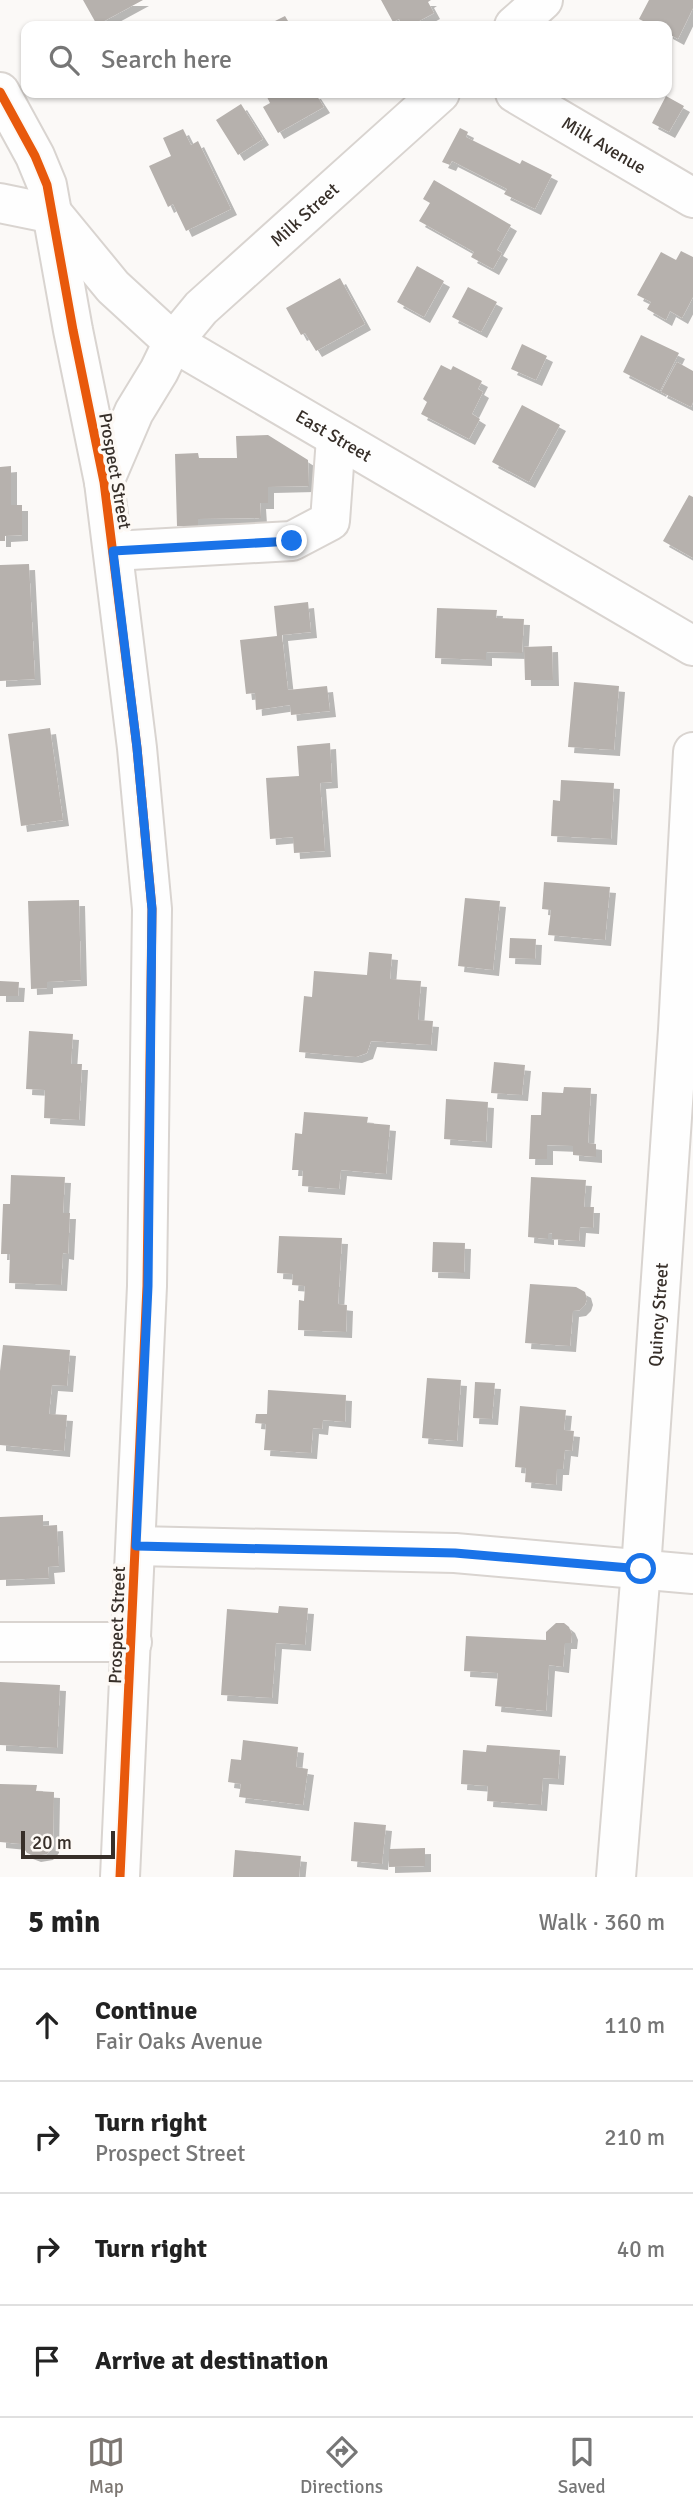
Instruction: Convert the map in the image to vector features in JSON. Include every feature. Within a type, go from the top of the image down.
[{"type":"street","points":[[520,21],[543,0]]},
{"type":"street","name":"Prospect Street","points":[[0,92],[47,185],[104,482],[137,748],[152,909],[148,1286],[120,1877]]},
{"type":"street","name":"Milk Street","points":[[173,342],[201,308],[434,98]]},
{"type":"street","name":"Milk Avenue","points":[[523,98],[693,198]]},
{"type":"street","points":[[0,203],[53,214]]},
{"type":"street","name":"East Street","points":[[53,214],[113,287],[173,342],[693,646]]},
{"type":"street","name":"Prospect Street","points":[[104,482],[134,412],[173,342]]},
{"type":"street","points":[[113,551],[292,541],[330,521],[337,438]]},
{"type":"street","name":"Quincy Street","points":[[616,1877],[641,1569],[678,1030],[693,752]]},
{"type":"street","points":[[136,1546],[455,1553],[693,1574]]},
{"type":"street","points":[[0,1642],[132,1642]]},
{"type":"building","points":[[83,0],[143,0],[104,21],[95,21]]},
{"type":"building","points":[[381,0],[431,0],[428,2],[434,13],[419,21],[392,21]]},
{"type":"building","points":[[649,0],[693,0],[693,8],[678,39],[672,36],[672,21],[639,19]]},
{"type":"building","points":[[285,16],[288,21],[275,21]]},
{"type":"building","points":[[268,98],[318,98],[324,107],[278,133],[263,107],[270,103]]},
{"type":"building","points":[[665,98],[684,106],[669,132],[652,123]]},
{"type":"building","points":[[241,104],[263,139],[238,155],[216,120]]},
{"type":"building","points":[[460,128],[468,132],[466,137],[520,164],[522,160],[552,175],[535,209],[504,194],[507,189],[452,161],[450,165],[442,162]]},
{"type":"building","points":[[183,129],[191,145],[198,141],[231,209],[186,231],[173,204],[168,207],[149,166],[171,156],[163,138]]},
{"type":"building","points":[[434,180],[511,225],[497,250],[502,253],[493,269],[471,257],[474,252],[419,221],[430,203],[423,199]]},
{"type":"building","points":[[681,251],[693,257],[693,297],[682,318],[670,311],[666,320],[647,309],[651,302],[637,295],[661,252],[676,260]]},
{"type":"building","points":[[417,266],[444,281],[424,317],[397,302]]},
{"type":"building","points":[[340,278],[365,324],[316,351],[305,333],[301,335],[286,308]]},
{"type":"building","points":[[468,287],[497,302],[481,332],[452,317]]},
{"type":"building","points":[[641,335],[679,353],[660,391],[623,372]]},
{"type":"building","points":[[522,344],[547,356],[536,380],[511,369]]},
{"type":"building","points":[[677,362],[693,371],[691,407],[661,392]]},
{"type":"building","points":[[441,365],[451,370],[453,366],[482,381],[478,389],[483,392],[472,414],[480,419],[469,439],[421,414],[427,402],[423,399]]},
{"type":"building","points":[[522,405],[560,425],[529,482],[492,462]]},
{"type":"building","points":[[268,435],[308,460],[309,486],[268,487],[268,503],[260,503],[261,518],[198,519],[198,526],[177,526],[175,454],[198,453],[199,458],[237,458],[236,436]]},
{"type":"building","points":[[11,466],[11,505],[22,505],[22,535],[5,536],[5,541],[0,541],[0,467]]},
{"type":"building","points":[[689,495],[693,497],[693,558],[663,541]]},
{"type":"building","points":[[29,564],[35,679],[0,681],[0,565]]},
{"type":"building","points":[[308,602],[311,632],[282,635],[288,690],[327,686],[330,711],[291,715],[290,705],[256,710],[255,693],[246,694],[240,640],[277,636],[274,606]]},
{"type":"building","points":[[437,608],[497,610],[496,618],[524,619],[522,653],[486,652],[486,660],[435,658]]},
{"type":"building","points":[[552,646],[553,680],[525,680],[524,647]]},
{"type":"building","points":[[574,682],[619,686],[614,750],[568,747]]},
{"type":"building","points":[[50,728],[63,820],[21,826],[8,734]]},
{"type":"building","points":[[330,743],[332,782],[320,783],[325,851],[294,853],[293,837],[270,839],[266,778],[299,776],[297,746]]},
{"type":"building","points":[[561,780],[614,783],[611,839],[551,836],[553,800],[560,801]]},
{"type":"building","points":[[544,882],[610,887],[605,940],[548,935],[551,910],[542,909]]},
{"type":"building","points":[[465,898],[500,901],[493,970],[458,966]]},
{"type":"building","points":[[79,900],[81,980],[47,982],[47,988],[31,989],[28,901]]},
{"type":"building","points":[[510,938],[536,939],[535,959],[509,958]]},
{"type":"building","points":[[369,952],[392,954],[390,979],[421,981],[418,1020],[433,1021],[431,1045],[371,1041],[367,1053],[356,1057],[299,1052],[304,996],[312,997],[314,971],[367,975]]},
{"type":"building","points":[[0,981],[19,982],[18,996],[0,996]]},
{"type":"building","points":[[29,1031],[73,1034],[71,1064],[82,1064],[79,1120],[44,1118],[45,1090],[26,1089]]},
{"type":"building","points":[[494,1062],[525,1065],[522,1095],[491,1093]]},
{"type":"building","points":[[564,1087],[591,1088],[588,1143],[596,1144],[596,1157],[573,1155],[573,1146],[547,1145],[547,1159],[529,1159],[531,1115],[541,1115],[542,1092],[563,1093]]},
{"type":"building","points":[[446,1099],[488,1102],[486,1142],[444,1139]]},
{"type":"building","points":[[304,1112],[368,1117],[367,1123],[390,1125],[386,1174],[341,1170],[339,1189],[302,1186],[303,1170],[292,1170],[295,1133],[302,1134]]},
{"type":"building","points":[[11,1175],[65,1177],[63,1213],[70,1213],[68,1254],[63,1253],[61,1285],[9,1283],[10,1254],[1,1254],[3,1204],[10,1204]]},
{"type":"building","points":[[531,1177],[586,1180],[584,1207],[594,1207],[593,1228],[580,1227],[579,1241],[552,1239],[552,1233],[548,1234],[548,1239],[528,1237]]},
{"type":"building","points":[[279,1236],[342,1238],[338,1304],[347,1305],[346,1332],[298,1330],[299,1300],[304,1301],[305,1286],[292,1285],[293,1274],[277,1273]]},
{"type":"building","points":[[433,1242],[465,1243],[464,1273],[432,1272]]},
{"type":"building","points":[[530,1284],[576,1287],[585,1292],[585,1305],[580,1310],[573,1311],[570,1346],[525,1343]]},
{"type":"building","points":[[3,1345],[70,1350],[67,1386],[52,1385],[49,1414],[67,1415],[64,1451],[0,1445],[0,1371]]},
{"type":"building","points":[[427,1378],[461,1380],[457,1441],[422,1438]]},
{"type":"building","points":[[475,1382],[495,1383],[492,1419],[473,1418]]},
{"type":"building","points":[[268,1390],[346,1395],[345,1422],[323,1420],[322,1429],[313,1428],[311,1453],[264,1450],[266,1424],[255,1423],[256,1414],[267,1414]]},
{"type":"building","points":[[520,1406],[566,1410],[564,1430],[574,1431],[572,1451],[565,1450],[563,1469],[557,1469],[556,1485],[525,1482],[526,1468],[515,1467]]},
{"type":"building","points":[[43,1515],[43,1526],[57,1525],[59,1566],[48,1567],[49,1578],[0,1580],[0,1517]]},
{"type":"building","points":[[279,1606],[308,1608],[305,1645],[276,1643],[272,1698],[221,1695],[227,1609],[278,1613]]},
{"type":"building","points":[[556,1623],[564,1623],[569,1627],[572,1634],[571,1643],[565,1643],[563,1667],[549,1665],[546,1711],[495,1706],[498,1673],[464,1671],[466,1636],[546,1640],[546,1632]]},
{"type":"building","points":[[0,1682],[60,1685],[57,1748],[0,1745]]},
{"type":"building","points":[[243,1740],[298,1747],[296,1767],[308,1769],[303,1805],[239,1797],[241,1784],[228,1782],[231,1759],[241,1760]]},
{"type":"building","points":[[487,1745],[560,1750],[558,1779],[543,1778],[541,1805],[487,1801],[488,1786],[461,1784],[463,1750],[486,1752]]},
{"type":"building","points":[[0,1784],[37,1785],[36,1791],[54,1792],[53,1847],[47,1854],[35,1856],[27,1853],[21,1844],[0,1842]]},
{"type":"building","points":[[354,1822],[386,1825],[382,1864],[351,1861]]},
{"type":"building","points":[[425,1848],[425,1866],[389,1867],[389,1849]]},
{"type":"building","points":[[235,1850],[301,1856],[299,1877],[233,1877]]},
{"type":"cycle path","points":[[0,92],[35,156],[47,185],[104,482],[137,748],[152,909],[147,1286],[120,1877]]},
{"type":"route","points":[[292,541],[113,551],[137,748],[152,909],[148,1286],[136,1546],[455,1553],[641,1569]]}]
